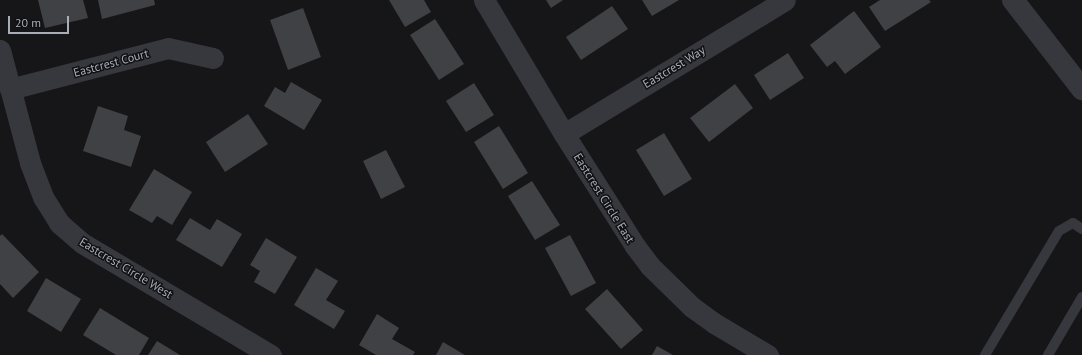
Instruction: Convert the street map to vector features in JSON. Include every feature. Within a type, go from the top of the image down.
[{"type":"street","name":"Eastcrest Circle East","points":[[484,0],[564,134],[635,246],[650,266],[692,307],[714,323],[768,355]]},
{"type":"street","name":"Eastcrest Way","points":[[564,134],[785,0]]},
{"type":"street","points":[[1013,0],[1082,89]]},
{"type":"street","name":"Eastcrest Court","points":[[10,90],[168,48],[213,58]]},
{"type":"street","name":"Eastcrest Circle West","points":[[0,50],[30,163],[43,197],[59,222],[82,243],[271,355]]},
{"type":"lane","points":[[985,355],[1059,231],[1073,223],[1082,229]]},
{"type":"lane","points":[[1048,355],[1082,297]]},
{"type":"building","points":[[38,0],[83,0],[88,18],[45,28]]},
{"type":"building","points":[[98,0],[154,0],[155,5],[102,19]]},
{"type":"building","points":[[389,0],[424,0],[431,12],[405,27]]},
{"type":"building","points":[[546,0],[563,0],[551,8]]},
{"type":"building","points":[[642,0],[679,0],[652,16]]},
{"type":"building","points":[[880,0],[929,0],[931,2],[885,31],[869,7]]},
{"type":"building","points":[[612,6],[628,29],[581,60],[566,37]]},
{"type":"building","points":[[303,8],[321,57],[288,70],[270,20]]},
{"type":"building","points":[[854,11],[881,47],[845,74],[835,61],[827,67],[810,45]]},
{"type":"building","points":[[435,19],[464,64],[439,80],[410,35]]},
{"type":"building","points":[[788,53],[804,78],[770,100],[754,75]]},
{"type":"building","points":[[291,82],[322,100],[304,130],[264,106],[275,87],[285,93]]},
{"type":"building","points":[[474,83],[494,115],[466,132],[446,101]]},
{"type":"building","points":[[735,84],[753,108],[709,142],[690,118]]},
{"type":"building","points":[[98,106],[128,116],[124,130],[141,136],[131,167],[83,151]]},
{"type":"building","points":[[248,114],[268,144],[225,172],[206,142]]},
{"type":"building","points":[[499,126],[528,173],[503,189],[474,142]]},
{"type":"building","points":[[664,133],[692,179],[664,196],[636,150]]},
{"type":"building","points":[[386,150],[405,187],[381,199],[363,161]]},
{"type":"building","points":[[154,169],[192,192],[172,225],[157,216],[152,223],[129,210]]},
{"type":"building","points":[[532,181],[560,225],[535,240],[508,196]]},
{"type":"building","points":[[190,218],[210,230],[217,219],[242,234],[222,267],[176,240]]},
{"type":"building","points":[[2,234],[39,272],[13,298],[0,284],[0,236]]},
{"type":"building","points":[[570,235],[596,283],[571,296],[545,248]]},
{"type":"building","points":[[266,238],[297,257],[275,294],[254,282],[260,271],[250,265]]},
{"type":"building","points":[[316,268],[338,281],[326,300],[345,311],[334,329],[294,305]]},
{"type":"building","points":[[46,278],[81,299],[61,332],[27,311]]},
{"type":"building","points":[[607,289],[643,330],[621,349],[585,309]]},
{"type":"building","points":[[100,308],[149,338],[139,355],[116,355],[83,335]]},
{"type":"building","points":[[377,314],[399,328],[392,339],[415,352],[413,355],[376,355],[359,345]]},
{"type":"building","points":[[157,341],[180,355],[148,355]]},
{"type":"building","points":[[443,342],[465,355],[436,355]]},
{"type":"building","points":[[657,346],[673,355],[652,355]]}]
